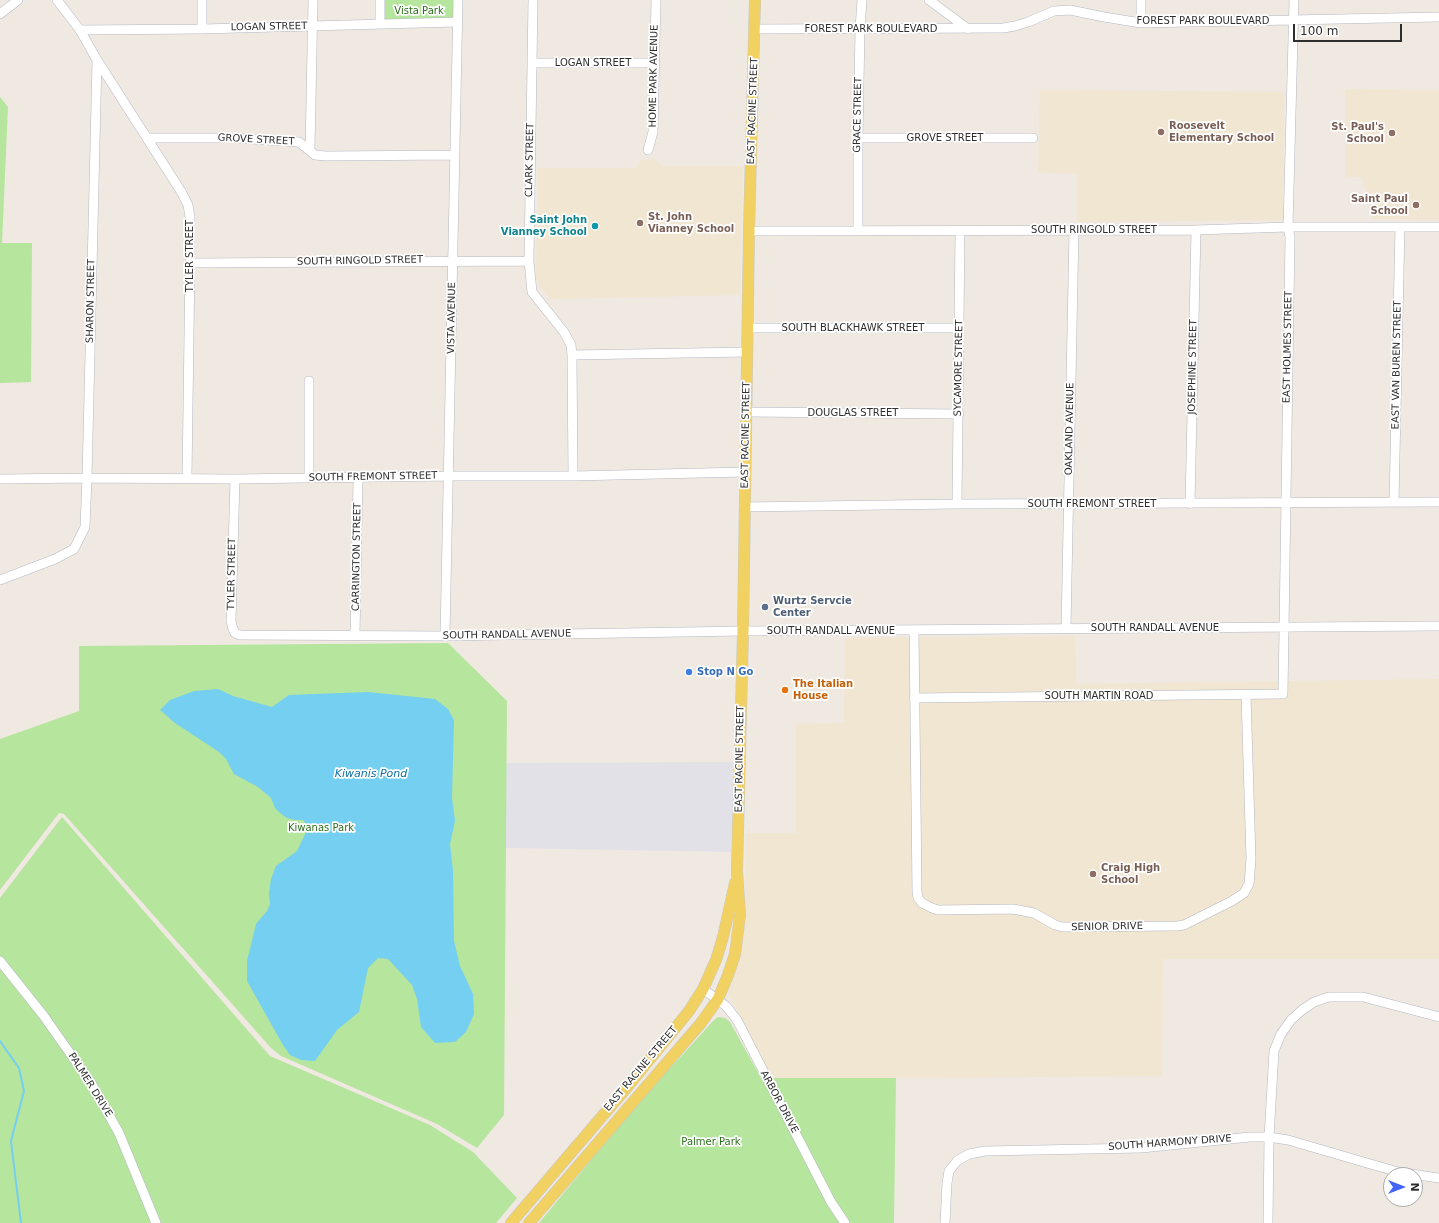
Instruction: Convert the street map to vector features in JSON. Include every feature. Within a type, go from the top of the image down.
[{"type":"main road","name":"EAST RACINE STREET","points":[[529,1223],[701,1023],[718,1000],[733,961],[739,933],[740,915],[737,870],[743,631],[749,231],[755,0]]},
{"type":"main road","name":"EAST RACINE STREET","points":[[512,1223],[676,1028],[703,989],[719,952],[737,870]]},
{"type":"street","points":[[0,14],[18,0]]},
{"type":"street","name":"TYLER STREET","points":[[57,0],[80,30],[97,60],[182,193],[188,205],[190,217],[190,263],[187,478]]},
{"type":"street","points":[[202,0],[202,29]]},
{"type":"street","points":[[310,150],[313,0]]},
{"type":"street","points":[[380,0],[380,23]]},
{"type":"street","name":"VISTA AVENUE","points":[[445,636],[458,0]]},
{"type":"street","name":"CLARK STREET","points":[[533,0],[529,261],[532,292],[564,332],[570,345],[572,355],[573,476]]},
{"type":"street","name":"HOME PARK AVENUE","points":[[648,150],[653,132],[656,0]]},
{"type":"street","name":"GRACE STREET","points":[[858,231],[858,138],[862,0]]},
{"type":"street","points":[[929,0],[968,29]]},
{"type":"street","points":[[1141,0],[1141,23]]},
{"type":"street","name":"EAST HOLMES STREET","points":[[1283,694],[1290,237],[1288,228],[1294,0]]},
{"type":"street","name":"FOREST PARK BOULEVARD","points":[[755,29],[1003,28],[1015,26],[1054,11],[1070,10],[1104,18],[1141,23],[1439,17]]},
{"type":"street","name":"LOGAN STREET","points":[[80,30],[202,29],[457,22]]},
{"type":"street","name":"SHARON STREET","points":[[0,580],[56,559],[74,549],[85,527],[97,60]]},
{"type":"street","name":"LOGAN STREET","points":[[532,63],[655,63]]},
{"type":"street","name":"GROVE STREET","points":[[147,138],[237,138],[299,142],[315,155],[326,156],[455,154]]},
{"type":"street","name":"GROVE STREET","points":[[858,138],[1033,138]]},
{"type":"street","name":"EAST VAN BUREN STREET","points":[[1394,502],[1400,227]]},
{"type":"street","name":"SOUTH RINGOLD STREET","points":[[749,231],[1196,230],[1439,227]]},
{"type":"street","name":"OAKLAND AVENUE","points":[[1066,629],[1074,230]]},
{"type":"street","name":"JOSEPHINE STREET","points":[[1190,504],[1196,230]]},
{"type":"street","name":"SYCAMORE STREET","points":[[957,504],[960,231]]},
{"type":"street","name":"SOUTH RINGOLD STREET","points":[[190,263],[453,260],[529,261]]},
{"type":"street","name":"SOUTH BLACKHAWK STREET","points":[[748,328],[959,328]]},
{"type":"street","points":[[572,355],[747,352]]},
{"type":"street","points":[[308,478],[310,381]]},
{"type":"street","name":"DOUGLAS STREET","points":[[747,412],[959,414]]},
{"type":"street","name":"SOUTH FREMONT STREET","points":[[0,479],[235,479],[573,476],[745,472]]},
{"type":"street","name":"CARRINGTON STREET","points":[[355,636],[358,478]]},
{"type":"street","name":"TYLER STREET","points":[[231,621],[235,479]]},
{"type":"street","name":"SOUTH FREMONT STREET","points":[[744,507],[957,504],[1439,502]]},
{"type":"street","name":"SOUTH RANDALL AVENUE","points":[[231,621],[235,633],[240,635],[355,636],[743,631],[1439,626]]},
{"type":"street","name":"SENIOR DRIVE","points":[[914,630],[917,892],[918,898],[922,903],[938,910],[1013,909],[1034,913],[1055,925],[1063,927],[1184,925],[1244,893],[1247,889],[1251,871],[1246,695]]},
{"type":"street","name":"SOUTH MARTIN ROAD","points":[[914,698],[1283,694]]},
{"type":"street","name":"PALMER DRIVE","points":[[0,961],[42,1015],[91,1083],[119,1134],[156,1223]]},
{"type":"street","name":"ARBOR DRIVE","points":[[703,989],[726,1006],[737,1020],[831,1202],[845,1223]]},
{"type":"street","points":[[1268,1223],[1269,1136],[1274,1051],[1281,1034],[1291,1020],[1314,1002],[1329,997],[1363,997],[1439,1017]]},
{"type":"street","name":"SOUTH HARMONY DRIVE","points":[[944,1221],[949,1171],[957,1161],[970,1154],[985,1151],[1141,1148],[1269,1136],[1288,1140],[1398,1172],[1439,1178]]},
{"type":"shaded area","name":"St. Paul's School","points":[[1345,89],[1439,90],[1439,220],[1372,219],[1371,204],[1361,177],[1345,177]]},
{"type":"shaded area","name":"Roosevelt Elementary School","points":[[1040,90],[1284,92],[1283,220],[1077,222],[1077,174],[1038,172]]},
{"type":"shaded area","name":"St. John Vianney School","points":[[654,159],[663,166],[743,166],[740,295],[551,299],[540,287],[536,277],[538,168],[636,168],[642,160]]},
{"type":"shaded area","name":"Craig High School","points":[[1075,636],[1076,684],[1439,679],[1439,959],[1163,959],[1162,1076],[772,1079],[728,991],[744,930],[747,833],[796,833],[796,724],[844,723],[845,638]]},
{"type":"shaded area","points":[[735,762],[731,852],[506,848],[506,763]]},
{"type":"green space","name":"Vista Park","points":[[380,0],[458,0],[457,22],[380,23]]},
{"type":"green space","points":[[0,97],[8,107],[2,243],[32,243],[31,382],[0,383]]},
{"type":"green space","name":"Kiwanas Park","points":[[448,643],[507,701],[504,1115],[477,1148],[437,1124],[281,1056],[271,1048],[64,814],[59,813],[0,890],[0,739],[79,711],[79,646]]},
{"type":"green space","points":[[62,817],[270,1056],[430,1125],[473,1152],[517,1198],[496,1223],[0,1223],[0,898]]},
{"type":"green space","name":"Palmer Park","points":[[718,1017],[725,1018],[730,1022],[761,1078],[896,1078],[894,1223],[539,1223],[647,1092]]},
{"type":"water","name":"Kiwanis Pond","points":[[218,689],[233,696],[272,707],[289,695],[368,692],[435,699],[448,709],[454,720],[452,798],[455,821],[450,844],[453,871],[454,941],[460,966],[473,994],[474,1014],[466,1032],[455,1042],[435,1043],[421,1027],[417,999],[412,985],[388,959],[378,958],[368,968],[359,1012],[337,1030],[315,1061],[301,1060],[290,1055],[283,1045],[247,981],[247,961],[256,924],[267,911],[270,904],[269,893],[271,879],[276,866],[297,851],[307,830],[306,824],[303,820],[287,818],[280,813],[275,808],[271,798],[258,787],[234,774],[226,759],[219,752],[175,723],[160,710],[170,700],[194,691]]},
{"type":"waterway","points":[[0,1041],[19,1068],[24,1091],[11,1141],[21,1223]]},
{"type":"place","name":"Roosevelt Elementary School","points":[[1161,132]]},
{"type":"place","name":"St. Paul's School","points":[[1392,133]]},
{"type":"place","name":"Saint Paul School","points":[[1416,205]]},
{"type":"place","name":"St. John Vianney School","points":[[640,223]]},
{"type":"place","name":"Saint John Vianney School","points":[[595,226]]},
{"type":"place","name":"Wurtz Servcie Center","points":[[765,607]]},
{"type":"place","name":"Stop N Go","points":[[689,672]]},
{"type":"place","name":"The Italian House","points":[[785,690]]},
{"type":"place","name":"Craig High School","points":[[1093,874]]}]
